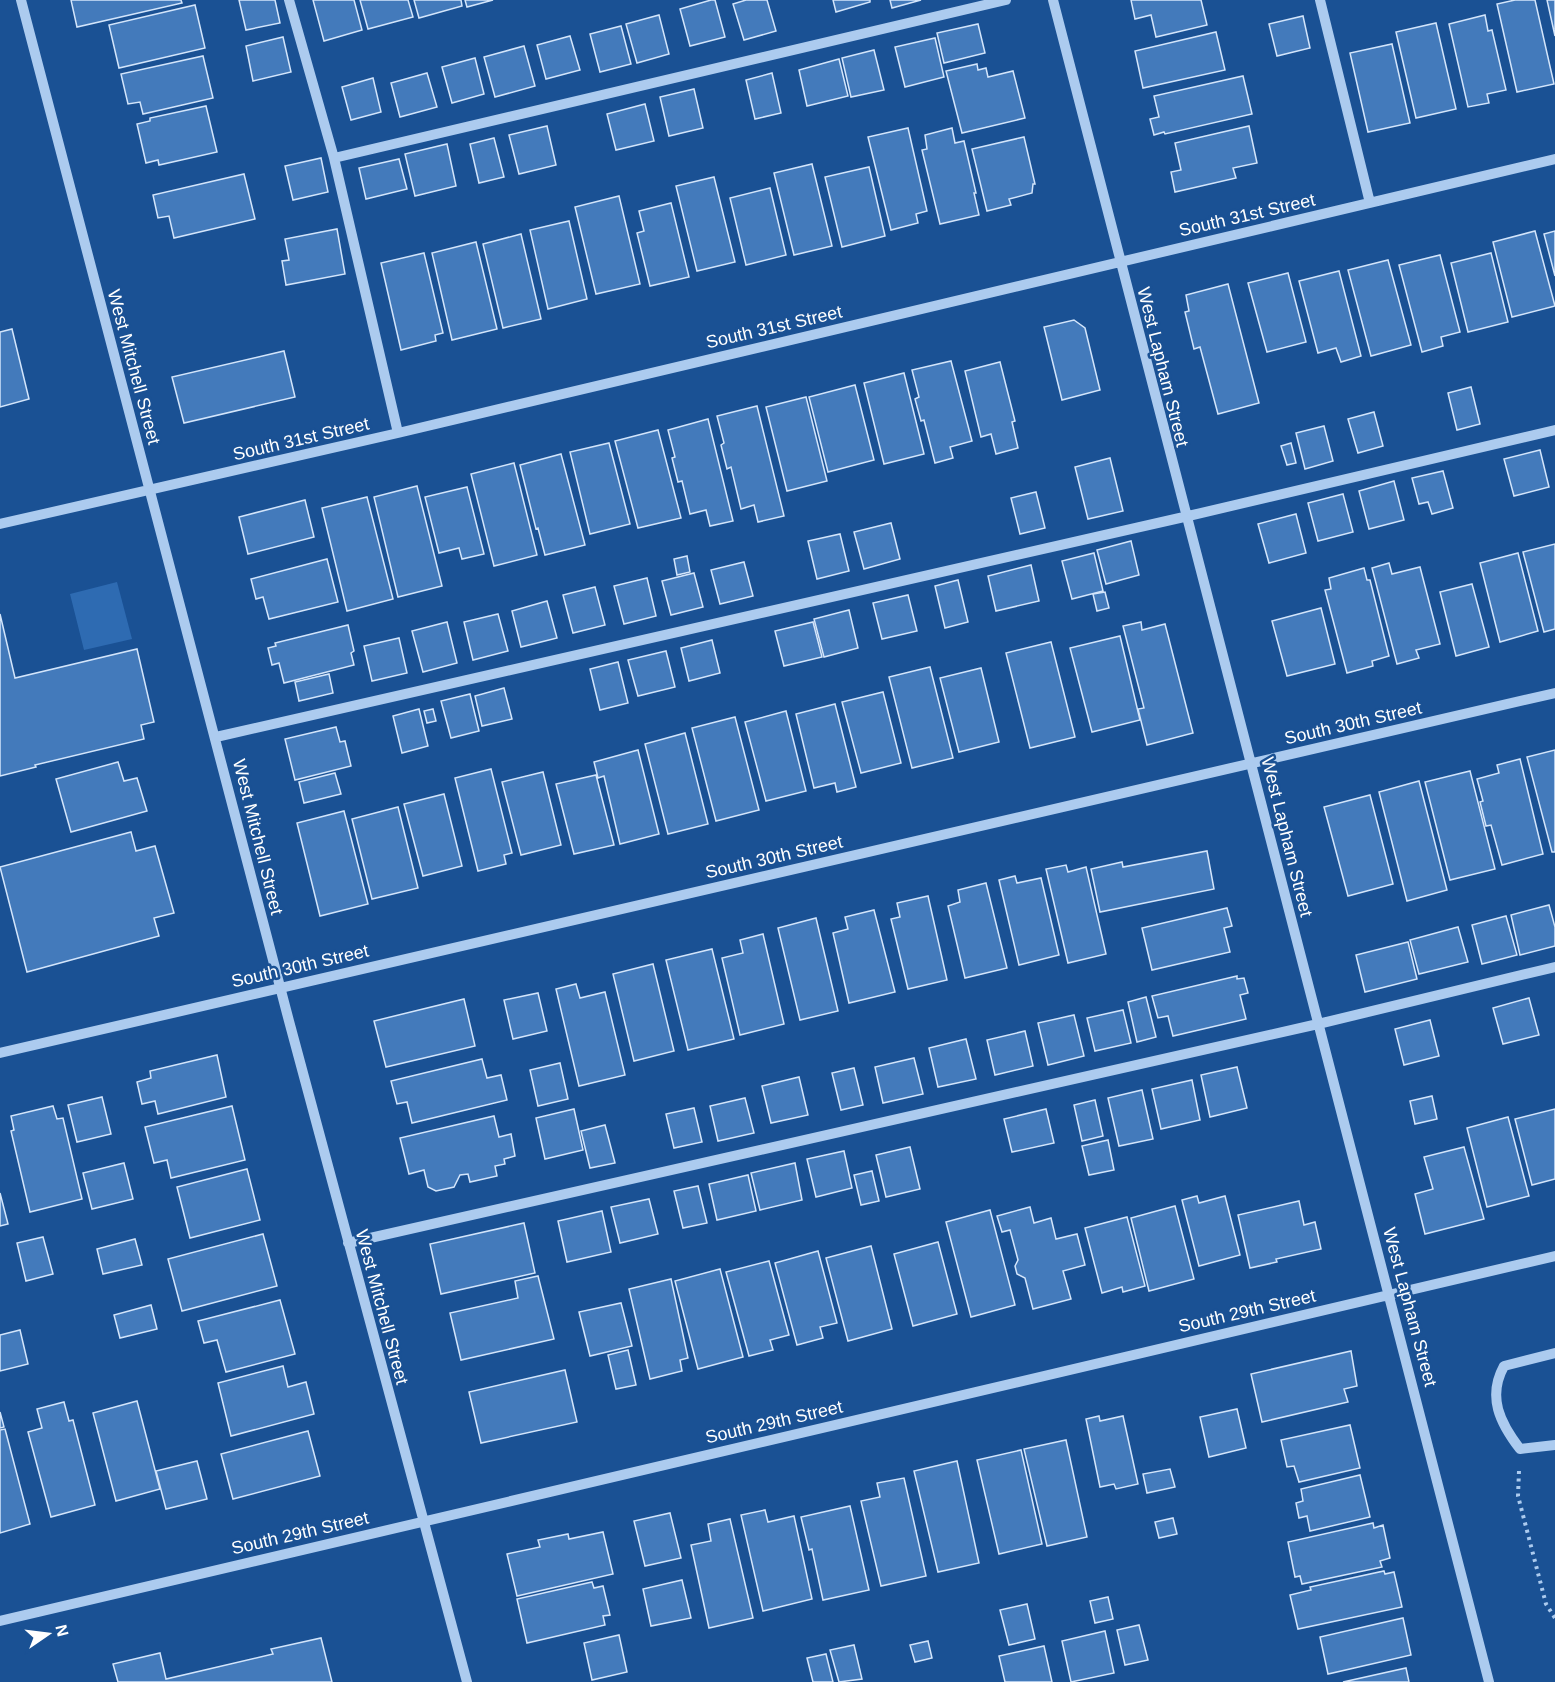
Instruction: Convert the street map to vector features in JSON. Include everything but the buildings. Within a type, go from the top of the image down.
[{"type":"street","name":"West Mitchell Street","points":[[21,0],[280,987],[467,1682]]},
{"type":"street","points":[[289,0],[334,158],[398,433]]},
{"type":"street","points":[[334,158],[1006,0]]},
{"type":"street","name":"West Lapham Street","points":[[1053,0],[1185,517],[1390,1294],[1489,1682]]},
{"type":"street","points":[[1320,0],[1370,203]]},
{"type":"street","name":"South 31st Street","points":[[0,524],[398,433],[1555,159]]},
{"type":"street","points":[[216,737],[1185,517],[1555,430]]},
{"type":"street","name":"South 30th Street","points":[[0,1053],[1555,693]]},
{"type":"street","points":[[348,1243],[1318,1024],[1555,967]]},
{"type":"street","name":"South 29th Street","points":[[0,1622],[1555,1256]]},
{"type":"street","points":[[1555,1353],[1504,1366],[1497,1380],[1497,1405],[1506,1431],[1520,1449],[1555,1445]]},
{"type":"path","points":[[1520,1449],[1518,1496],[1546,1604],[1555,1618]]},
{"type":"shaded area","points":[[117,582],[132,639],[84,650],[70,594]]}]
